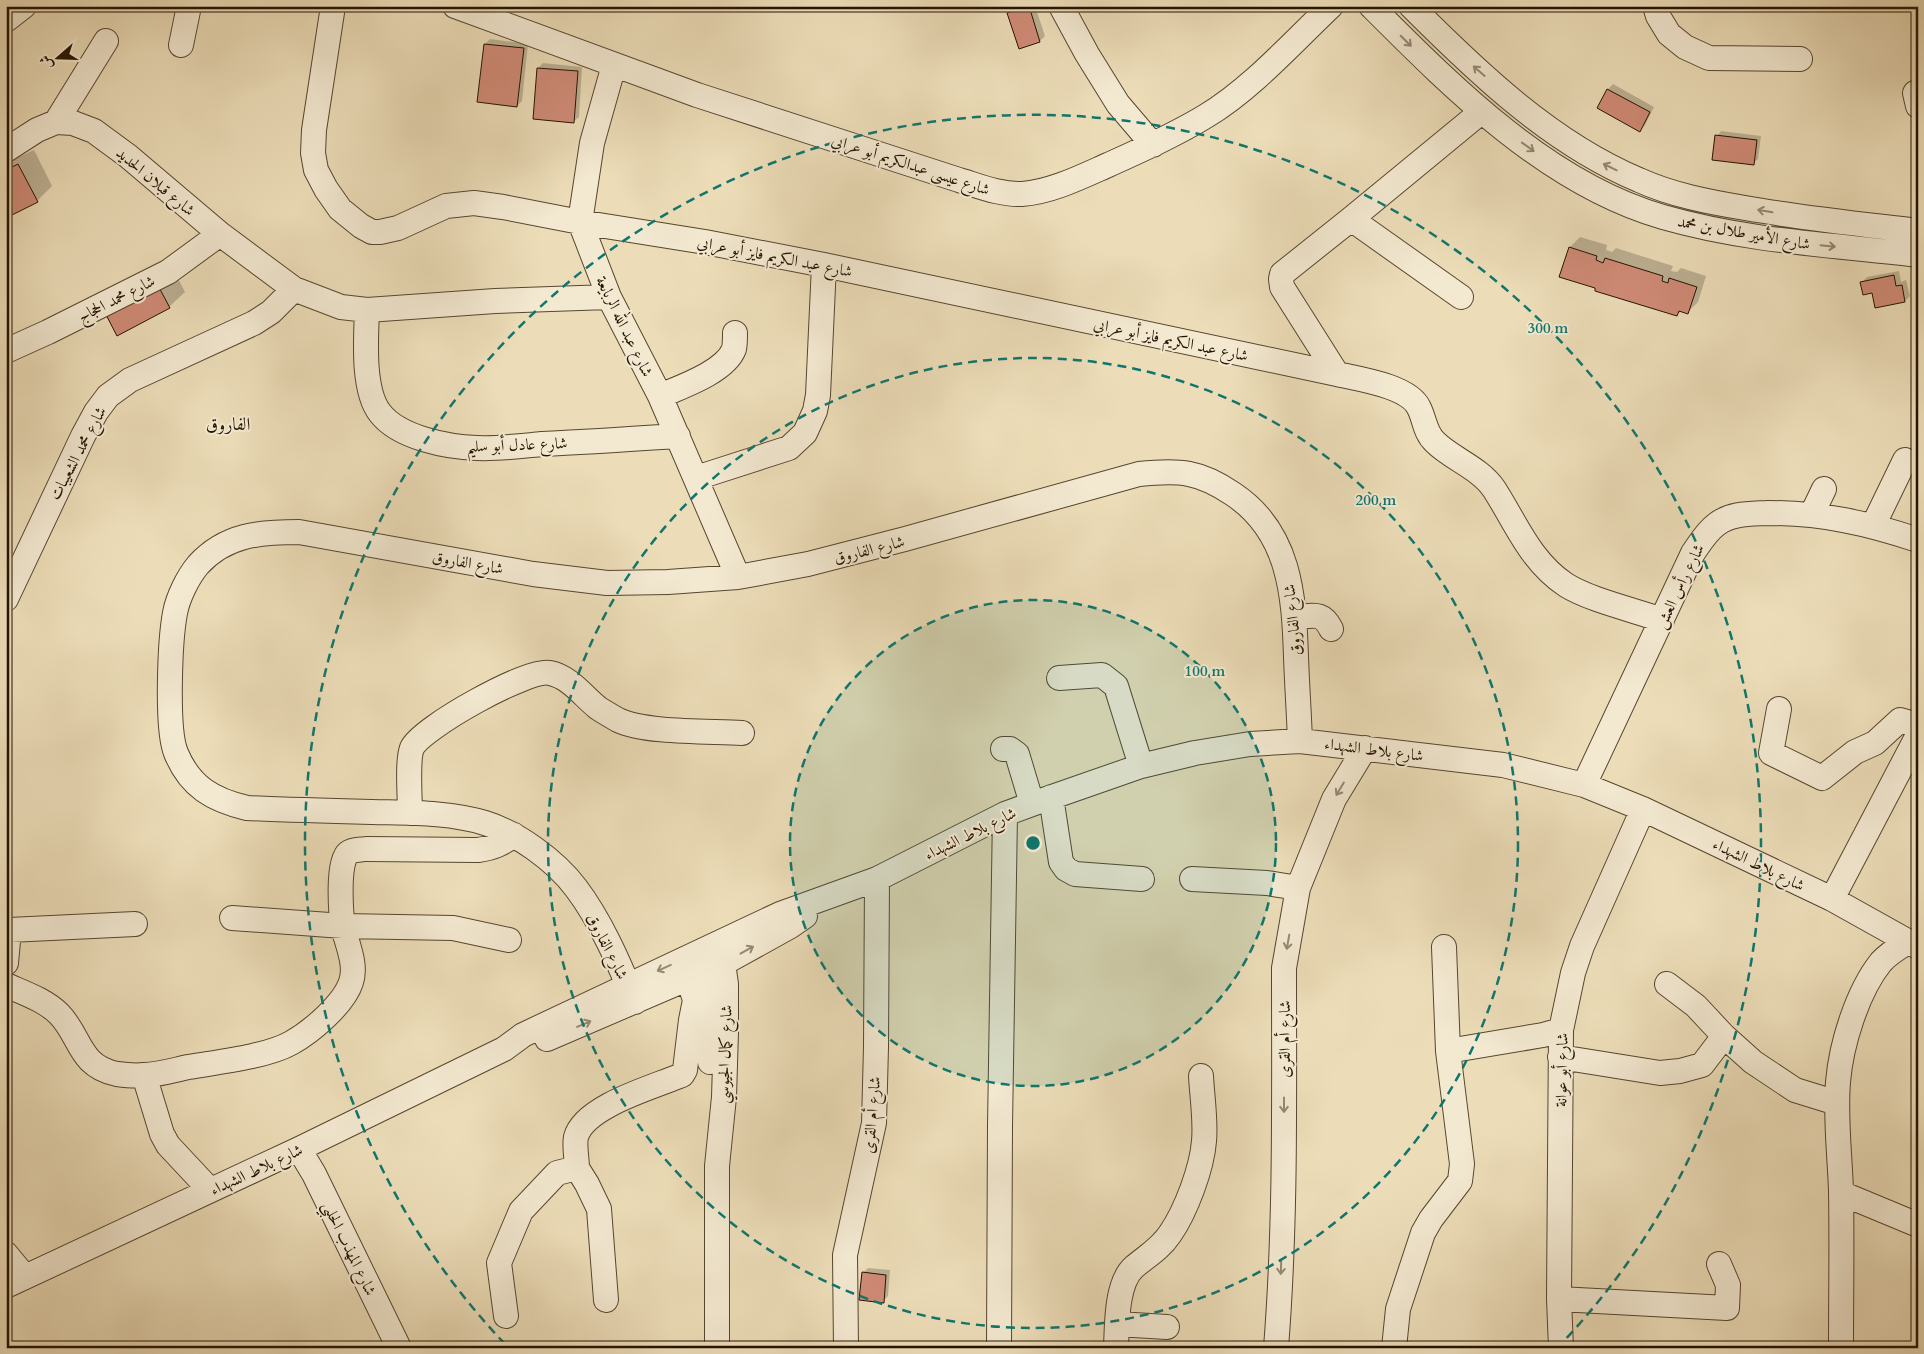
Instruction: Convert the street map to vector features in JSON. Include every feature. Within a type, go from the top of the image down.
[{"type":"street","points":[[6,20],[24,6]]},
{"type":"street","points":[[181,45],[189,6]]},
{"type":"street","name":"شارع عبد الكريم فايز أبو عرابي","points":[[333,6],[314,130],[313,152],[316,170],[326,190],[340,209],[361,226],[372,232],[398,228],[446,206],[474,203],[705,242],[824,265],[1337,374],[1403,393],[1412,398],[1419,406],[1428,434],[1450,455],[1487,480],[1528,549],[1551,572],[1565,584],[1581,592],[1662,620]]},
{"type":"street","name":"شارع عيسى عبدالكريم أبو عرابي","points":[[455,6],[697,95],[998,191],[1021,194],[1046,190],[1098,170],[1153,145],[1207,116],[1243,89],[1331,6]]},
{"type":"street","points":[[1061,6],[1087,54],[1118,104],[1153,145]]},
{"type":"street","name":"شارع الأمير طلال بن محمد","points":[[1371,6],[1481,112],[1532,150],[1588,186],[1661,217],[1735,234],[1823,246],[1918,255]]},
{"type":"street","points":[[1655,6],[1658,16],[1669,34],[1685,47],[1709,58],[1800,59]]},
{"type":"street","name":"شارع الأمير طلال بن محمد","points":[[1416,8],[1471,64],[1550,129],[1603,164],[1640,181],[1708,202],[1769,212],[1918,231]]},
{"type":"street","points":[[6,150],[38,130],[56,122],[106,41]]},
{"type":"street","name":"شارع عبد الله الربايعة","points":[[614,65],[592,143],[580,222],[609,297],[660,396],[738,577]]},
{"type":"street","points":[[1337,374],[1282,287],[1280,279],[1282,274],[1481,112]]},
{"type":"street","name":"شارع قبلان الحديد","points":[[56,122],[73,123],[94,131],[128,156],[220,234],[294,289]]},
{"type":"street","points":[[1351,219],[1461,297]]},
{"type":"street","name":"شارع محمد الحجاج","points":[[6,351],[168,272],[220,234]]},
{"type":"street","points":[[696,478],[789,448],[805,432],[815,411],[818,395],[824,265]]},
{"type":"street","points":[[294,289],[341,307],[367,310],[495,301],[609,297]]},
{"type":"street","name":"شارع محمد الشعيبات","points":[[6,598],[83,436],[96,412],[108,396],[130,380],[254,322],[271,312],[294,289]]},
{"type":"street","name":"شارع عادل أبو سليم","points":[[367,310],[365,359],[372,396],[380,413],[391,423],[397,428],[420,438],[444,444],[478,448],[678,436]]},
{"type":"street","points":[[660,396],[708,374],[725,361],[734,350],[735,333]]},
{"type":"street","points":[[1875,532],[1905,460]]},
{"type":"street","name":"شارع الفاروق","points":[[631,993],[601,927],[576,887],[548,860],[514,835],[484,823],[410,812],[247,808],[223,803],[204,792],[188,773],[176,753],[170,732],[171,663],[175,612],[183,590],[198,566],[219,548],[242,537],[264,532],[299,532],[533,574],[607,583],[668,582],[738,577],[808,564],[923,535],[1139,474],[1163,472],[1190,473],[1215,482],[1246,503],[1267,526],[1274,556],[1290,585],[1295,617],[1300,741]]},
{"type":"street","points":[[1812,514],[1824,489]]},
{"type":"street","name":"شارع رأس العش","points":[[1584,785],[1693,553],[1705,534],[1718,523],[1730,517],[1746,514],[1777,522],[1812,514],[1875,532],[1918,540]]},
{"type":"street","points":[[1295,617],[1321,616],[1327,621],[1331,629]]},
{"type":"street","points":[[410,812],[410,754],[416,742],[446,719],[508,684],[538,673],[548,672],[558,675],[576,687],[598,708],[620,721],[642,728],[742,733]]},
{"type":"street","points":[[1059,678],[1102,675],[1116,686],[1141,766]]},
{"type":"street","points":[[1779,709],[1771,753],[1822,778],[1855,752],[1875,742],[1900,720],[1918,725]]},
{"type":"street","points":[[1832,899],[1918,735]]},
{"type":"street","name":"شارع بلاط الشهداء","points":[[16,1282],[299,1149],[504,1049],[523,1034],[631,993],[789,927],[808,914],[820,900],[877,879],[1005,814],[1141,766],[1195,753],[1250,744],[1300,741],[1503,764],[1584,785],[1643,808],[1832,899],[1913,945]]},
{"type":"street","name":"شارع أم القرى","points":[[1276,1348],[1281,1279],[1284,1167],[1284,968],[1298,888],[1334,800],[1365,748]]},
{"type":"street","points":[[1003,749],[1010,749],[1016,754],[1041,800],[1061,862],[1066,869],[1075,874],[1142,879]]},
{"type":"street","name":"شارع أبو عوانة","points":[[1560,1348],[1561,1030],[1573,973],[1582,946],[1643,808]]},
{"type":"street","points":[[999,1348],[1005,814]]},
{"type":"street","points":[[6,985],[42,1001],[59,1014],[90,1061],[117,1074],[144,1075],[254,1056],[291,1044],[340,1004],[352,982],[351,955],[343,926],[342,864],[344,857],[351,852],[366,849],[478,850],[494,848],[503,844],[514,835]]},
{"type":"street","name":"شارع أم القرى","points":[[846,1348],[845,1255],[874,1123],[877,879]]},
{"type":"street","points":[[1192,879],[1298,888]]},
{"type":"street","points":[[232,918],[343,926],[453,928],[510,940]]},
{"type":"street","points":[[6,963],[9,930],[135,924]]},
{"type":"street","points":[[1841,1348],[1841,1193],[1837,1103],[1838,1080],[1854,1016],[1865,988],[1882,962],[1894,950],[1913,945]]},
{"type":"street","points":[[1394,1348],[1398,1309],[1423,1233],[1431,1219],[1460,1181],[1462,1164],[1448,1051],[1444,947]]},
{"type":"street","points":[[606,1300],[599,1209],[577,1168],[576,1137],[587,1120],[606,1106],[682,1075],[685,1070],[695,1000],[707,962]]},
{"type":"street","name":"شارع كمال الجيوسي","points":[[707,962],[726,1032],[724,1088],[716,1166],[717,1348]]},
{"type":"street","points":[[1667,984],[1696,1006],[1724,1036],[1753,1062],[1795,1090],[1837,1103]]},
{"type":"street","points":[[1448,1051],[1543,1035],[1561,1030]]},
{"type":"street","points":[[1560,1057],[1660,1073],[1680,1071],[1702,1066],[1724,1036]]},
{"type":"street","points":[[144,1075],[162,1134],[168,1144],[210,1190]]},
{"type":"street","points":[[1116,1348],[1117,1324],[1123,1283],[1132,1269],[1160,1248],[1187,1205],[1204,1141],[1200,1076]]},
{"type":"street","name":"شارع المهذب الحلبي","points":[[299,1149],[314,1174],[399,1348]]},
{"type":"street","points":[[506,1316],[499,1264],[520,1211],[557,1173],[577,1168]]},
{"type":"street","points":[[1841,1193],[1918,1225]]},
{"type":"street","points":[[6,1254],[16,1282]]},
{"type":"street","points":[[1559,1299],[1727,1308],[1728,1285],[1719,1264]]},
{"type":"street","points":[[1117,1324],[1167,1327]]},
{"type":"building","points":[[1029,6],[1040,42],[1019,49],[1007,13]]},
{"type":"building","points":[[484,44],[524,48],[517,107],[477,102]]},
{"type":"building","points":[[537,68],[578,71],[574,123],[533,119]]},
{"type":"building","points":[[1607,89],[1650,112],[1640,132],[1597,108]]},
{"type":"building","points":[[1715,135],[1757,140],[1754,165],[1712,160]]},
{"type":"building","points":[[18,164],[38,202],[6,218],[6,170]]},
{"type":"building","points":[[1569,247],[1597,256],[1596,260],[1603,263],[1605,258],[1663,276],[1662,281],[1668,283],[1669,278],[1697,287],[1688,314],[1679,311],[1677,316],[1595,291],[1595,288],[1559,277]]},
{"type":"building","points":[[1894,275],[1896,286],[1902,285],[1905,302],[1875,308],[1872,293],[1863,295],[1860,282]]},
{"type":"building","points":[[155,280],[170,308],[117,336],[102,307]]},
{"type":"building","points":[[862,1272],[886,1275],[884,1303],[859,1300]]},
{"type":"district","name":"الفاروق","points":[[228,424]]}]
